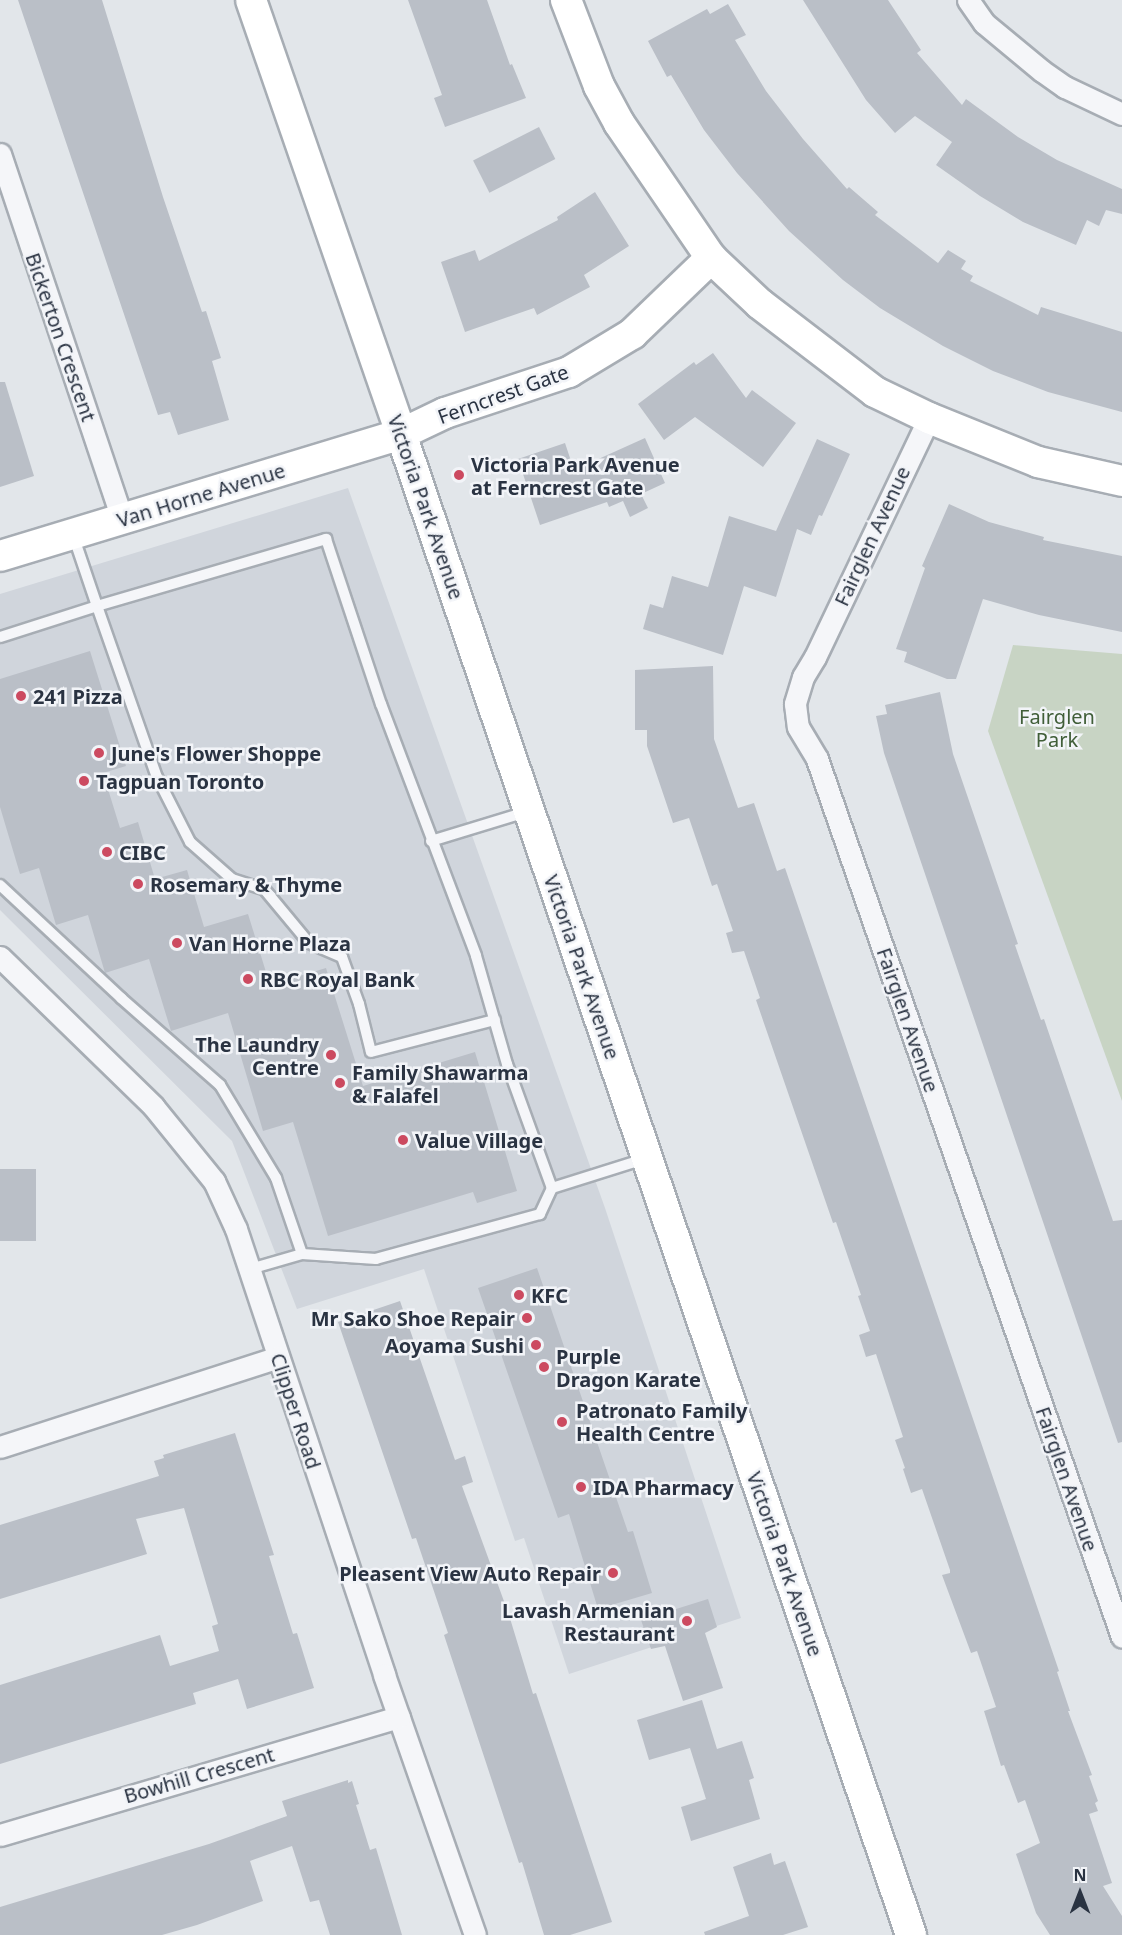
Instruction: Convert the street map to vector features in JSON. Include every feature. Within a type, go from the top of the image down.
[{"type":"main road","name":"Victoria Park Avenue","points":[[251,0],[401,434],[911,1935]]},
{"type":"main road","points":[[566,0],[599,86],[619,123],[711,258],[760,304],[875,392],[929,418],[1038,462],[1122,481]]},
{"type":"main road","name":"Ferncrest Gate","points":[[401,434],[445,413],[569,372],[632,334],[711,258]]},
{"type":"main road","name":"Van Horne Avenue","points":[[0,556],[401,434]]},
{"type":"street","points":[[968,0],[984,23],[1042,71],[1065,87],[1122,114]]},
{"type":"street","name":"Bickerton Crescent","points":[[0,154],[122,519]]},
{"type":"street","name":"Fairglen Avenue","points":[[929,418],[815,657],[803,677],[795,704],[798,728],[817,759],[1122,1637]]},
{"type":"street","name":"Clipper Road","points":[[0,957],[153,1106],[214,1181],[236,1229],[250,1269],[399,1717],[475,1935]]},
{"type":"street","points":[[0,1447],[278,1357]]},
{"type":"street","name":"Bowhill Crescent","points":[[0,1835],[399,1717]]},
{"type":"lane","points":[[73,534],[157,777],[190,842],[232,879],[265,890],[309,943],[342,957],[360,1004],[370,1052],[495,1020]]},
{"type":"lane","points":[[0,637],[326,539],[381,704],[476,956],[507,1064],[552,1188],[540,1214],[376,1259],[302,1254],[250,1269]]},
{"type":"lane","points":[[431,841],[529,811]]},
{"type":"lane","points":[[0,885],[121,998],[220,1085],[276,1178],[302,1254]]},
{"type":"lane","points":[[552,1188],[647,1158]]},
{"type":"shaded area","points":[[348,488],[605,1208],[741,1618],[569,1674],[524,1538],[515,1541],[424,1269],[297,1309],[232,1141],[0,910],[0,594]]},
{"type":"green space","name":"Fairglen Park","points":[[1013,645],[1122,654],[1122,1101],[988,731]]},
{"type":"building","points":[[18,0],[102,0],[163,197],[202,312],[206,311],[221,358],[212,361],[229,420],[178,435],[170,412],[158,415]]},
{"type":"building","points":[[408,0],[487,0],[510,65],[512,64],[526,98],[445,127],[434,98],[442,95]]},
{"type":"building","points":[[803,0],[888,0],[921,50],[917,53],[962,105],[966,99],[1018,137],[1057,160],[1122,189],[1122,214],[1106,210],[1099,226],[1087,220],[1076,245],[1023,222],[980,196],[936,165],[952,142],[915,116],[895,133],[866,100]]},
{"type":"building","points":[[728,4],[746,35],[735,40],[766,91],[803,139],[847,189],[849,187],[878,212],[875,215],[938,263],[948,250],[966,261],[961,269],[973,276],[970,281],[1038,315],[1041,307],[1122,332],[1122,412],[1048,392],[993,371],[943,346],[880,308],[843,280],[789,231],[737,173],[704,130],[671,75],[667,77],[648,41],[707,9],[710,14]]},
{"type":"building","points":[[539,127],[555,159],[489,193],[473,161]]},
{"type":"building","points":[[595,192],[629,246],[584,275],[590,287],[537,315],[534,308],[465,332],[441,262],[475,250],[479,261],[558,220],[557,217]]},
{"type":"building","points":[[713,353],[746,398],[752,390],[796,423],[763,467],[695,417],[664,440],[638,404],[694,362],[696,365]]},
{"type":"building","points":[[0,382],[5,382],[34,476],[0,487]]},
{"type":"building","points":[[645,438],[665,483],[641,494],[648,508],[630,517],[623,501],[609,507],[607,502],[540,525],[518,459],[565,443],[574,470]]},
{"type":"building","points":[[817,439],[850,454],[811,535],[797,529],[776,597],[744,586],[723,655],[643,629],[650,604],[663,608],[672,576],[708,587],[729,516],[776,531]]},
{"type":"building","points":[[949,504],[989,522],[1044,537],[1043,540],[1122,556],[1122,632],[1039,615],[983,599],[956,679],[947,679],[904,662],[907,652],[896,649],[925,568],[922,566]]},
{"type":"building","name":"Van Horne Plaza","points":[[90,651],[126,766],[103,773],[120,828],[138,822],[155,879],[187,870],[204,927],[248,914],[270,985],[326,968],[363,1086],[475,1052],[517,1191],[477,1203],[473,1192],[328,1236],[293,1122],[263,1131],[228,1013],[171,1031],[149,959],[105,973],[88,915],[56,925],[39,868],[20,874],[0,807],[0,679]]},
{"type":"building","points":[[713,666],[714,739],[738,808],[754,803],[777,871],[785,868],[1059,1671],[1057,1672],[1070,1711],[1068,1711],[1092,1775],[1089,1776],[1098,1801],[1095,1803],[1098,1811],[1089,1814],[1112,1883],[1103,1886],[1122,1916],[1122,1935],[1050,1935],[1036,1913],[1016,1854],[1040,1843],[1025,1800],[1018,1803],[1004,1765],[1001,1766],[984,1711],[996,1707],[977,1651],[971,1653],[942,1575],[950,1573],[950,1570],[922,1489],[911,1493],[895,1440],[903,1437],[876,1354],[866,1357],[859,1335],[870,1331],[858,1296],[861,1295],[836,1222],[833,1223],[756,1000],[760,998],[744,951],[732,953],[726,933],[733,931],[717,884],[712,886],[689,818],[673,823],[647,746],[647,730],[635,730],[635,670]]},
{"type":"building","points":[[940,692],[953,754],[1018,944],[1015,945],[1041,1020],[1044,1019],[1113,1221],[1122,1220],[1122,1442],[1118,1443],[884,753],[876,716],[887,714],[885,705]]},
{"type":"building","points":[[0,1169],[36,1169],[36,1241],[0,1241]]},
{"type":"building","points":[[537,1268],[628,1532],[633,1531],[652,1593],[598,1609],[569,1514],[558,1518],[478,1288]]},
{"type":"building","points":[[400,1301],[455,1460],[465,1456],[473,1482],[462,1486],[509,1615],[533,1694],[536,1693],[612,1922],[570,1935],[544,1935],[522,1862],[519,1863],[444,1635],[448,1633],[416,1538],[412,1539],[338,1322]]},
{"type":"building","points":[[235,1433],[274,1555],[269,1556],[293,1634],[297,1633],[314,1688],[247,1709],[238,1679],[193,1693],[196,1704],[0,1764],[0,1685],[160,1635],[170,1666],[219,1651],[212,1626],[218,1624],[184,1508],[136,1519],[147,1554],[0,1599],[0,1525],[159,1476],[154,1461],[164,1458],[163,1455]]},
{"type":"building","points":[[708,1599],[717,1627],[705,1633],[723,1688],[683,1701],[665,1646],[651,1649],[641,1620]]},
{"type":"building","points":[[702,1700],[717,1749],[742,1741],[754,1778],[749,1780],[760,1819],[691,1841],[681,1807],[706,1799],[690,1748],[649,1760],[637,1720]]},
{"type":"building","points":[[348,1780],[348,1783],[352,1781],[359,1804],[356,1805],[370,1850],[376,1848],[402,1935],[330,1935],[319,1900],[310,1902],[292,1846],[250,1861],[263,1901],[197,1925],[162,1935],[0,1935],[0,1907],[209,1844],[287,1816],[282,1801]]},
{"type":"building","points":[[771,1853],[774,1865],[785,1861],[808,1927],[783,1935],[705,1935],[704,1932],[749,1916],[733,1867]]},
{"type":"place","name":"Victoria Park Avenue at Ferncrest Gate","points":[[459,475]]},
{"type":"place","name":"241 Pizza","points":[[21,696]]},
{"type":"place","name":"June's Flower Shoppe","points":[[99,753]]},
{"type":"place","name":"Tagpuan Toronto","points":[[84,781]]},
{"type":"place","name":"CIBC","points":[[107,852]]},
{"type":"place","name":"Rosemary & Thyme","points":[[138,884]]},
{"type":"place","name":"Van Horne Plaza","points":[[177,943]]},
{"type":"place","name":"RBC Royal Bank","points":[[248,979]]},
{"type":"place","name":"The Laundry Centre","points":[[331,1055]]},
{"type":"place","name":"Family Shawarma & Falafel","points":[[340,1083]]},
{"type":"place","name":"Value Village","points":[[403,1140]]},
{"type":"place","name":"KFC","points":[[519,1295]]},
{"type":"place","name":"Mr Sako Shoe Repair","points":[[527,1318]]},
{"type":"place","name":"Aoyama Sushi","points":[[536,1345]]},
{"type":"place","name":"Purple Dragon Karate","points":[[544,1367]]},
{"type":"place","name":"Patronato Family Health Centre","points":[[562,1422]]},
{"type":"place","name":"IDA Pharmacy","points":[[581,1487]]},
{"type":"place","name":"Pleasent View Auto Repair","points":[[613,1573]]},
{"type":"place","name":"Lavash Armenian Restaurant","points":[[687,1621]]}]
